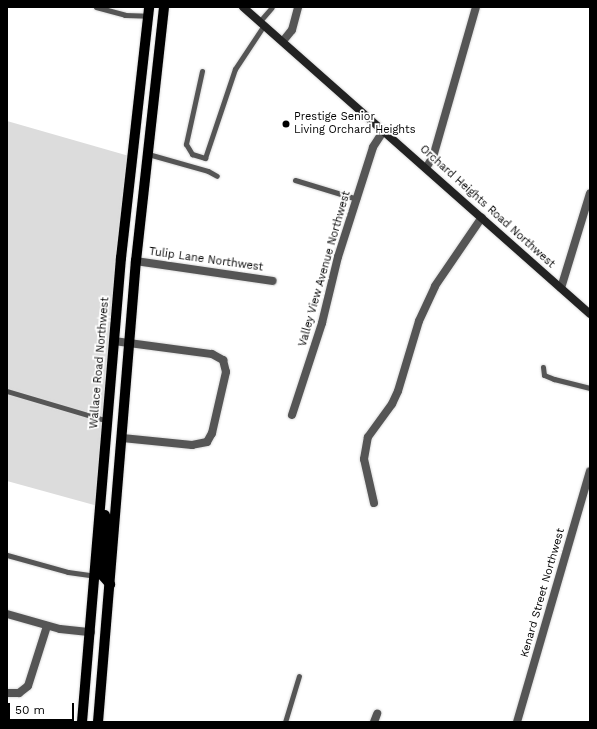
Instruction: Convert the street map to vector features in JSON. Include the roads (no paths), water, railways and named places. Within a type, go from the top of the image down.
[{"type":"main road","points":[[98,722],[136,261],[164,7]]},
{"type":"main road","name":"Orchard Heights Road Northwest","points":[[243,7],[384,130],[590,314]]},
{"type":"main road","name":"Wallace Road Northwest","points":[[82,722],[96,576],[114,341],[149,12]]},
{"type":"main road","points":[[102,501],[107,530],[103,576],[110,584]]},
{"type":"street","points":[[283,41],[292,30],[298,7]]},
{"type":"street","points":[[426,168],[434,157],[476,7]]},
{"type":"street","name":"Valley View Avenue Northwest","points":[[292,415],[299,387],[318,337],[338,257],[373,147],[384,130]]},
{"type":"street","points":[[561,288],[590,193]]},
{"type":"street","points":[[374,503],[364,459],[368,437],[392,404],[398,391],[419,321],[435,286],[482,217]]},
{"type":"street","name":"Tulip Lane Northwest","points":[[136,261],[273,281]]},
{"type":"street","points":[[114,341],[212,354],[223,360],[226,372],[212,433],[207,442],[192,445],[122,438]]},
{"type":"street","name":"Kenard Street Northwest","points":[[517,722],[590,471]]},
{"type":"street","points":[[7,614],[47,626],[91,632]]},
{"type":"street","points":[[7,693],[19,693],[28,686],[47,626]]},
{"type":"lane","points":[[96,7],[125,15],[149,12]]},
{"type":"lane","points":[[202,71],[186,144],[192,154],[205,158],[236,69],[272,7]]},
{"type":"lane","points":[[148,154],[208,171],[217,176]]},
{"type":"lane","points":[[296,180],[357,198]]},
{"type":"lane","points":[[543,367],[544,375],[590,388]]},
{"type":"lane","points":[[7,391],[108,421]]},
{"type":"lane","points":[[7,555],[68,572],[96,576]]},
{"type":"lane","points":[[285,722],[299,676]]},
{"type":"place","name":"Prestige Senior Living Orchard Heights","points":[[286,124]]}]
